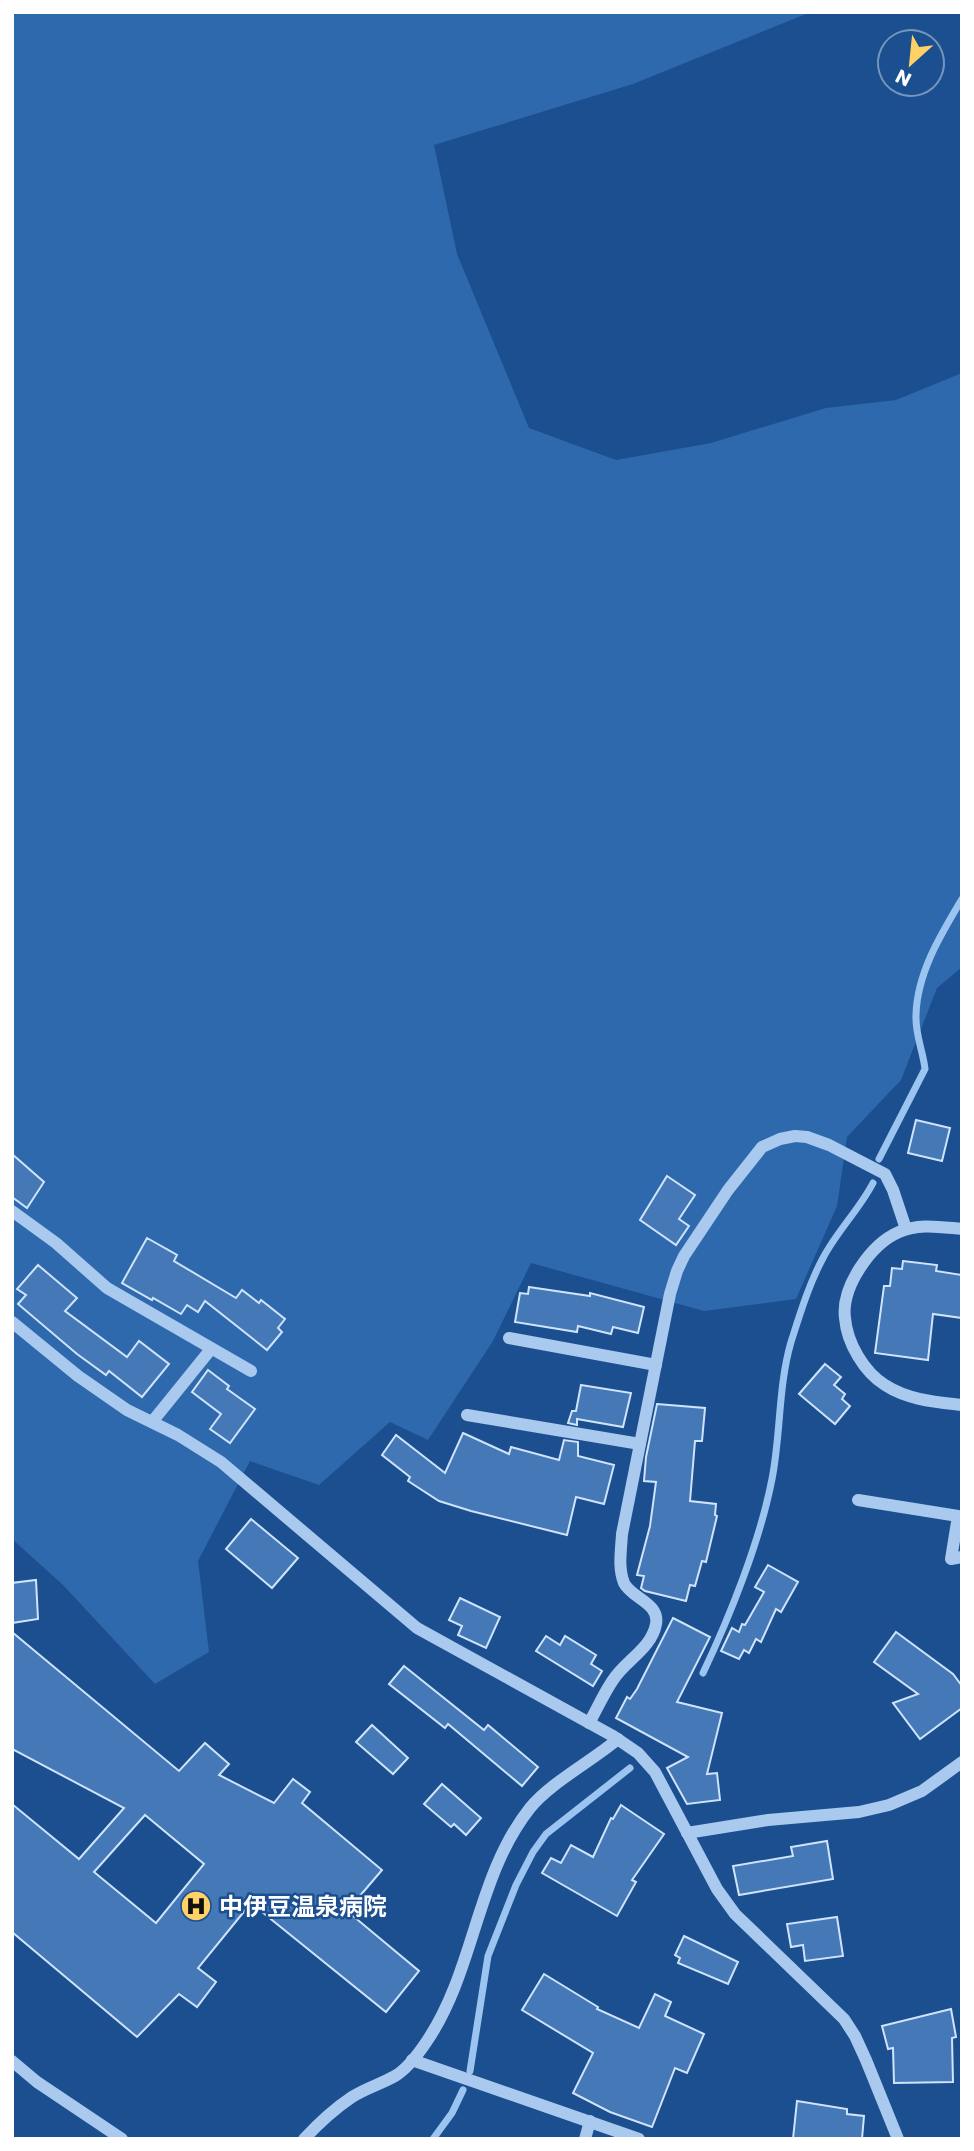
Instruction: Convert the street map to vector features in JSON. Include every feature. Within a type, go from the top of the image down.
[{"type":"street","points":[[589,1723],[613,1680],[640,1651],[654,1632],[657,1622],[644,1601],[626,1587],[620,1565],[622,1534],[670,1294],[677,1272],[700,1230],[727,1190],[762,1147],[795,1136],[807,1137],[885,1174],[906,1229]]},
{"type":"street","points":[[12,1212],[56,1243],[107,1288],[251,1371]]},
{"type":"street","points":[[962,1229],[926,1225],[906,1229],[882,1241],[869,1253],[856,1276],[846,1301],[844,1317],[862,1363],[871,1375],[887,1387],[916,1399],[962,1405]]},
{"type":"street","points":[[12,1322],[78,1376],[127,1410],[178,1434],[221,1462],[417,1628],[638,1753],[655,1772],[717,1889],[735,1914],[844,2019],[866,2060],[898,2139]]},
{"type":"street","points":[[509,1338],[656,1365]]},
{"type":"street","points":[[152,1422],[211,1349]]},
{"type":"street","points":[[467,1415],[639,1444]]},
{"type":"street","points":[[858,1500],[958,1516],[951,1559],[962,1557]]},
{"type":"street","points":[[304,2139],[333,2110],[372,2085],[397,2076],[412,2060],[429,2038],[454,1987],[488,1889],[515,1830],[533,1805],[618,1740]]},
{"type":"street","points":[[687,1833],[768,1820],[859,1812],[889,1805],[922,1791],[962,1762]]},
{"type":"street","points":[[412,2060],[639,2139]]},
{"type":"street","points":[[12,2061],[37,2082],[122,2139]]},
{"type":"street","points":[[585,2139],[590,2122]]},
{"type":"shaded area","points":[[12,12],[811,12],[633,84],[434,145],[457,254],[529,428],[616,460],[711,443],[826,408],[896,400],[962,373],[962,967],[937,988],[901,1080],[847,1137],[837,1206],[796,1299],[704,1311],[531,1263],[493,1341],[428,1440],[390,1422],[319,1485],[250,1461],[198,1561],[209,1652],[155,1684],[63,1585],[12,1539]]},
{"type":"building","points":[[916,1120],[950,1128],[942,1161],[908,1153]]},
{"type":"building","points":[[12,1154],[44,1182],[27,1208],[12,1197]]},
{"type":"building","points":[[667,1176],[695,1195],[679,1219],[689,1226],[676,1245],[640,1220]]},
{"type":"building","points":[[147,1238],[177,1255],[174,1261],[236,1298],[242,1290],[259,1303],[261,1300],[285,1319],[278,1328],[282,1332],[267,1350],[205,1301],[198,1312],[187,1305],[181,1314],[122,1283]]},
{"type":"building","points":[[903,1261],[937,1265],[936,1271],[962,1275],[962,1318],[933,1314],[928,1360],[875,1353],[884,1286],[890,1286],[892,1268],[902,1269]]},
{"type":"building","points":[[38,1265],[77,1298],[65,1311],[127,1357],[139,1341],[169,1364],[142,1397],[109,1371],[106,1375],[77,1354],[18,1304],[26,1295],[17,1289]]},
{"type":"building","points":[[529,1287],[590,1296],[590,1293],[644,1307],[638,1333],[613,1327],[611,1334],[578,1326],[577,1332],[515,1322],[520,1293],[528,1294]]},
{"type":"building","points":[[825,1364],[841,1377],[834,1385],[845,1394],[842,1399],[850,1406],[835,1424],[799,1394]]},
{"type":"building","points":[[208,1370],[229,1386],[227,1389],[255,1409],[230,1443],[210,1429],[221,1414],[192,1392]]},
{"type":"building","points":[[581,1385],[631,1393],[623,1427],[577,1419],[577,1425],[568,1423],[572,1411],[576,1411]]},
{"type":"building","points":[[657,1404],[705,1408],[702,1441],[695,1441],[690,1501],[716,1504],[717,1516],[706,1562],[702,1561],[695,1586],[690,1585],[686,1601],[645,1591],[641,1588],[644,1576],[637,1575],[650,1526],[656,1482],[644,1481]]},
{"type":"building","points":[[463,1433],[509,1454],[511,1447],[559,1460],[564,1440],[578,1442],[578,1456],[614,1465],[604,1504],[576,1497],[567,1535],[439,1501],[408,1481],[410,1477],[382,1455],[396,1435],[445,1473]]},
{"type":"building","points":[[251,1519],[298,1558],[272,1588],[226,1549]]},
{"type":"building","points":[[768,1565],[798,1582],[781,1612],[776,1609],[761,1642],[756,1639],[749,1653],[744,1650],[739,1659],[721,1651],[732,1628],[739,1632],[764,1592],[755,1587]]},
{"type":"building","points":[[36,1580],[38,1619],[12,1623],[12,1583]]},
{"type":"building","points":[[460,1598],[500,1617],[486,1648],[458,1635],[462,1626],[449,1620]]},
{"type":"building","points":[[673,1618],[710,1637],[677,1702],[722,1713],[707,1774],[717,1773],[720,1800],[687,1804],[667,1768],[688,1757],[616,1718],[627,1697],[630,1699],[637,1689]]},
{"type":"building","points":[[12,1632],[179,1771],[205,1743],[229,1764],[219,1775],[274,1803],[293,1779],[310,1792],[302,1803],[382,1870],[347,1911],[419,1971],[386,2012],[251,1903],[198,1968],[216,1982],[197,2007],[179,1994],[137,2037],[12,1932],[12,1804],[79,1859],[124,1808],[12,1749]],"holes":[[[145,1815],[204,1864],[156,1923],[94,1872]]]},
{"type":"building","points":[[896,1632],[953,1674],[962,1686],[962,1708],[920,1739],[893,1703],[918,1694],[874,1662]]},
{"type":"building","points":[[546,1636],[560,1645],[565,1636],[596,1655],[591,1664],[602,1671],[593,1686],[536,1651]]},
{"type":"building","points":[[404,1666],[484,1730],[488,1725],[538,1767],[522,1786],[448,1724],[445,1728],[389,1684]]},
{"type":"building","points":[[372,1725],[408,1758],[393,1774],[356,1742]]},
{"type":"building","points":[[442,1784],[481,1818],[466,1835],[454,1824],[451,1827],[424,1804]]},
{"type":"building","points":[[621,1805],[664,1834],[632,1880],[636,1882],[617,1916],[542,1873],[551,1858],[561,1863],[571,1845],[593,1857],[611,1818],[613,1819]]},
{"type":"building","points":[[827,1841],[833,1879],[739,1895],[733,1866],[793,1856],[791,1847]]},
{"type":"building","points":[[837,1917],[843,1956],[805,1961],[803,1945],[791,1947],[787,1924]]},
{"type":"building","points":[[684,1936],[738,1962],[728,1984],[678,1963],[680,1958],[675,1955]]},
{"type":"building","points":[[544,1974],[598,2007],[597,2009],[639,2028],[655,1994],[671,2002],[665,2016],[704,2034],[687,2073],[675,2068],[652,2127],[610,2112],[573,2093],[593,2053],[522,2010]]},
{"type":"building","points":[[951,2009],[956,2037],[952,2038],[953,2082],[894,2083],[893,2048],[888,2049],[882,2026]]},
{"type":"building","points":[[797,2101],[847,2109],[847,2114],[864,2116],[862,2139],[793,2139]]},
{"type":"waterway","points":[[879,1159],[925,1069],[916,1022],[917,999],[925,969],[938,940],[962,899]]},
{"type":"waterway","points":[[703,1673],[743,1578],[767,1503],[775,1462],[787,1359],[801,1310],[823,1258],[873,1183]]},
{"type":"waterway","points":[[470,2071],[488,1956],[516,1885],[533,1852],[546,1834],[630,1768]]},
{"type":"waterway","points":[[433,2139],[452,2113],[463,2090]]},
{"type":"place","name":"中伊豆温泉病院","points":[[196,1906]]}]
